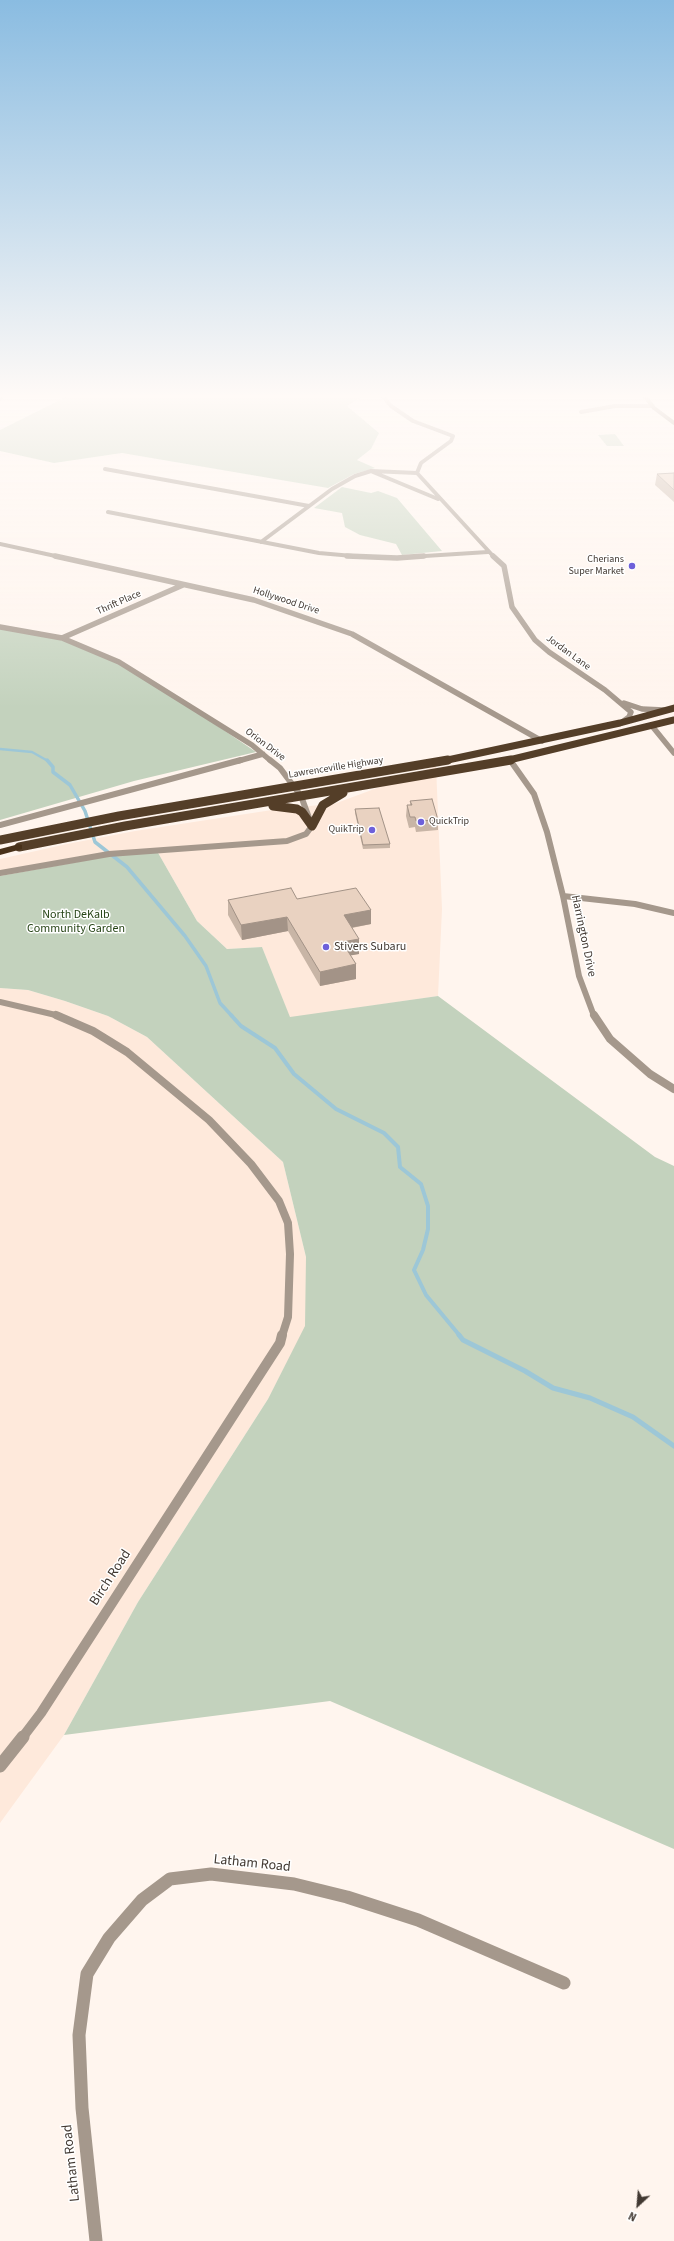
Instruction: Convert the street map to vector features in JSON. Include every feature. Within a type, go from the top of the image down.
[{"type":"highway","name":"Lawrenceville Highway","points":[[0,840],[120,816],[293,785],[400,769],[620,723],[674,708]]},
{"type":"highway","name":"Lawrenceville Highway","points":[[19,847],[125,826],[510,760],[674,720]]},
{"type":"highway","points":[[251,805],[277,806],[297,809],[302,812],[312,826],[328,800],[352,788]]},
{"type":"highway","points":[[0,852],[19,847]]},
{"type":"street","points":[[268,499],[309,506]]},
{"type":"street","points":[[260,542],[319,499]]},
{"type":"street","name":"Jordan Lane","points":[[441,500],[488,552],[498,559],[506,569],[512,607],[532,636],[549,652],[620,701],[631,712],[629,717],[620,723]]},
{"type":"street","points":[[108,512],[319,553],[377,559],[488,552]]},
{"type":"street","name":"Hollywood Drive","points":[[0,544],[254,600],[288,610],[352,634],[387,652],[542,740]]},
{"type":"street","name":"Thrift Place","points":[[62,638],[183,585]]},
{"type":"street","name":"Orion Drive","points":[[0,627],[62,638],[119,662],[263,754],[280,768],[301,796],[312,826]]},
{"type":"street","name":"Jordan Lane","points":[[620,701],[642,709],[674,708]]},
{"type":"street","points":[[652,726],[674,753]]},
{"type":"street","points":[[0,825],[263,754]]},
{"type":"street","name":"Harrington Drive","points":[[510,760],[534,794],[548,832],[579,976],[591,1011],[610,1038],[650,1074],[674,1089]]},
{"type":"street","points":[[0,873],[76,859],[152,850],[287,841],[306,834],[312,826]]},
{"type":"street","points":[[563,896],[635,904],[674,913]]},
{"type":"street","name":"Birch Road","points":[[0,1002],[64,1017],[93,1030],[127,1052],[209,1120],[251,1164],[279,1201],[288,1223],[290,1254],[288,1317],[280,1343],[41,1713],[0,1766]]},
{"type":"street","name":"Latham Road","points":[[96,2241],[82,2108],[79,2035],[87,1974],[109,1938],[142,1900],[170,1879],[211,1874],[294,1884],[348,1897],[418,1920],[564,1983]]},
{"type":"shaded area","points":[[436,766],[442,909],[438,996],[290,1018],[262,947],[227,949],[197,921],[157,851],[0,876],[0,859],[135,831],[285,808],[334,804]]},
{"type":"shaded area","points":[[0,988],[28,990],[65,1001],[108,1016],[147,1037],[283,1162],[306,1257],[306,1326],[268,1399],[138,1602],[64,1735],[0,1823]]},
{"type":"green space","points":[[327,499],[397,499],[442,551],[402,555],[396,544],[360,535],[345,527],[342,513],[314,508]]},
{"type":"green space","points":[[0,626],[61,640],[129,666],[256,752],[134,781],[0,820]]},
{"type":"green space","name":"North DeKalb Community Garden","points":[[157,851],[197,921],[227,949],[262,947],[290,1017],[438,996],[655,1157],[674,1166],[674,1849],[330,1701],[64,1735],[138,1602],[268,1399],[305,1326],[306,1257],[283,1162],[147,1037],[108,1016],[65,1001],[28,990],[0,988],[0,876],[105,857]]},
{"type":"building","points":[[432,799],[438,820],[416,821],[415,817],[410,817],[407,805],[412,805],[410,801]]},
{"type":"building","name":"QuikTrip","points":[[379,808],[390,844],[363,845],[355,809]]},
{"type":"building","name":"Stivers Subaru","points":[[291,888],[297,899],[356,888],[371,910],[344,915],[359,939],[342,942],[356,964],[320,972],[287,917],[241,925],[228,900]]},
{"type":"waterway","points":[[0,749],[32,752],[48,761]]},
{"type":"waterway","points":[[48,761],[53,767],[53,772],[70,785],[85,811],[95,842],[127,867],[185,936],[206,966],[220,1003],[232,1016]]},
{"type":"waterway","points":[[231,1015],[241,1026],[275,1048],[294,1074],[336,1109],[384,1133],[398,1147],[400,1167],[421,1184],[428,1206],[428,1229],[423,1250],[414,1270],[426,1295],[460,1336]]},
{"type":"waterway","points":[[459,1335],[463,1340],[525,1371],[553,1388],[590,1398],[633,1417],[674,1446]]},
{"type":"place","name":"Cherians Super Market","points":[[632,566]]},
{"type":"place","name":"QuickTrip","points":[[421,822]]},
{"type":"place","name":"QuikTrip","points":[[372,830]]},
{"type":"place","name":"Stivers Subaru","points":[[326,947]]}]
